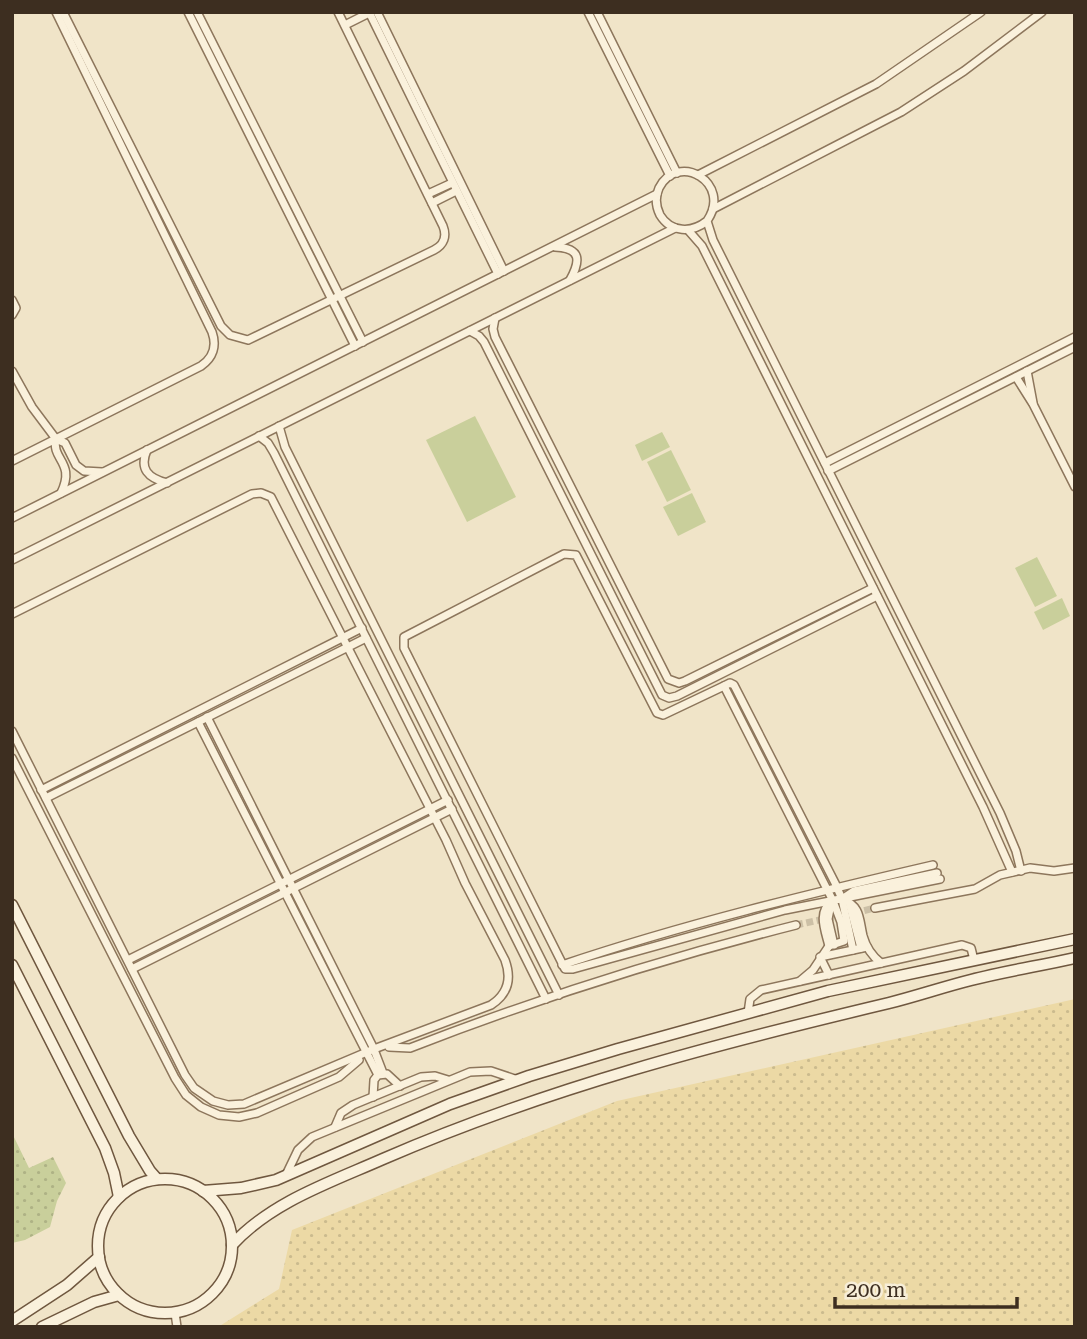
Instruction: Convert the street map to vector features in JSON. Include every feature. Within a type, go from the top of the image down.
[{"type":"main road","points":[[12,905],[129,1136],[157,1179]]},
{"type":"main road","points":[[203,1191],[241,1188],[286,1175],[426,1114],[518,1080],[748,1013],[828,991],[1075,939]]},
{"type":"main road","points":[[232,1245],[253,1224],[287,1203],[414,1146],[540,1098],[744,1037],[969,981],[1075,958]]},
{"type":"main road","points":[[12,965],[105,1148],[119,1197]]},
{"type":"main road","points":[[157,1179],[181,1181],[203,1191],[215,1201],[230,1229],[232,1245],[228,1269],[216,1290],[198,1305],[175,1312],[159,1313],[143,1310],[119,1295],[108,1282],[99,1257],[101,1225],[108,1210],[119,1197],[137,1185],[157,1179]]},
{"type":"main road","points":[[12,1321],[67,1285],[99,1257]]},
{"type":"main road","points":[[41,1327],[94,1302],[119,1295]]},
{"type":"street","points":[[12,461],[201,366],[211,358],[215,345],[212,332],[179,261],[56,12]]},
{"type":"street","points":[[63,12],[225,331],[236,338],[254,338],[331,301],[440,245],[444,238],[444,230],[428,194],[339,14],[349,12]]},
{"type":"street","points":[[188,12],[331,301],[359,344]]},
{"type":"street","points":[[197,12],[339,297],[359,344]]},
{"type":"street","points":[[588,12],[673,175]]},
{"type":"street","points":[[597,12],[673,175]]},
{"type":"street","points":[[698,175],[876,84],[981,12]]},
{"type":"street","points":[[713,209],[901,112],[964,71],[1042,12]]},
{"type":"street","points":[[345,25],[372,13]]},
{"type":"street","points":[[372,13],[452,183],[501,273]]},
{"type":"street","points":[[372,13],[501,273]]},
{"type":"street","points":[[684,172],[698,175],[712,189],[713,209],[707,221],[695,229],[674,228],[662,218],[656,202],[657,194],[664,181],[673,175],[684,172]]},
{"type":"street","points":[[428,194],[452,183]]},
{"type":"street","points":[[432,203],[456,191]]},
{"type":"street","points":[[12,517],[657,194]]},
{"type":"street","points":[[707,221],[713,240],[1004,823],[1021,871]]},
{"type":"street","points":[[12,560],[674,228]]},
{"type":"street","points":[[688,230],[699,241],[993,829],[1012,873]]},
{"type":"street","points":[[552,247],[570,249],[576,255],[578,265],[570,281]]},
{"type":"street","points":[[12,300],[16,308],[12,315]]},
{"type":"street","points":[[740,323],[751,317]]},
{"type":"street","points":[[495,318],[495,337],[665,675],[672,682],[685,681],[873,588]]},
{"type":"street","points":[[470,331],[482,339],[644,662],[660,693],[666,697],[677,696],[877,596]]},
{"type":"street","points":[[826,467],[1075,337]]},
{"type":"street","points":[[826,467],[1075,347]]},
{"type":"street","points":[[12,371],[29,403],[56,439],[64,442],[76,465],[84,471],[103,472]]},
{"type":"street","points":[[1027,371],[1033,404]]},
{"type":"street","points":[[1016,377],[1033,404],[1075,487]]},
{"type":"street","points":[[515,404],[526,399]]},
{"type":"street","points":[[279,426],[283,442],[559,995]]},
{"type":"street","points":[[259,436],[272,450],[546,999]]},
{"type":"street","points":[[56,439],[55,447],[67,476],[60,493]]},
{"type":"street","points":[[148,450],[144,462],[145,471],[155,480],[166,483]]},
{"type":"street","points":[[63,463],[72,458]]},
{"type":"street","points":[[12,614],[251,494],[261,492],[274,501],[505,960],[509,974],[502,996],[491,1005],[254,1102],[233,1105],[213,1101],[200,1093],[185,1075],[12,731]]},
{"type":"street","points":[[316,539],[328,533]]},
{"type":"street","points":[[852,546],[863,540]]},
{"type":"street","points":[[562,965],[736,912],[838,888],[937,872],[837,900],[776,912],[571,970],[562,965],[404,648],[404,637],[562,555],[572,553],[578,557],[657,713],[663,715],[730,683],[736,687],[838,888],[837,900],[845,938],[831,946],[820,957],[813,970],[800,981]]},
{"type":"street","points":[[41,790],[362,628]]},
{"type":"street","points":[[46,798],[366,638]]},
{"type":"street","points":[[644,662],[656,656]]},
{"type":"street","points":[[911,665],[923,659]]},
{"type":"street","points":[[666,697],[672,682]]},
{"type":"street","points":[[724,685],[860,949],[881,963]]},
{"type":"street","points":[[402,709],[413,702]]},
{"type":"street","points":[[207,717],[293,888],[380,1074]]},
{"type":"street","points":[[198,722],[284,893],[371,1053]]},
{"type":"street","points":[[107,757],[111,765]]},
{"type":"street","points":[[12,758],[175,1078],[193,1101],[219,1115],[248,1115],[339,1077],[354,1063],[391,1046],[410,1048],[546,999],[727,943],[796,926]]},
{"type":"street","points":[[128,960],[448,800]]},
{"type":"street","points":[[132,969],[452,809]]},
{"type":"street","points":[[993,829],[1004,823]]},
{"type":"street","points":[[875,908],[975,889],[996,877],[1021,871],[1075,868]]},
{"type":"street","points":[[808,895],[810,905]]},
{"type":"street","points":[[500,906],[512,900]]},
{"type":"street","points":[[831,946],[822,917],[825,907],[837,900],[852,904],[857,910],[860,949]]},
{"type":"street","points":[[748,1013],[750,999],[756,992],[800,981],[965,945],[971,948],[974,960]]},
{"type":"street","points":[[619,946],[621,956]]},
{"type":"street","points":[[820,957],[860,949]]},
{"type":"street","points":[[820,957],[829,975]]},
{"type":"street","points":[[286,1175],[304,1143],[316,1134],[479,1070],[498,1072],[518,1080]]},
{"type":"street","points":[[373,1097],[374,1080],[380,1074],[387,1073],[400,1086]]},
{"type":"street","points":[[335,1127],[344,1110],[373,1097],[430,1076],[448,1080]]},
{"type":"street","points":[[175,1312],[177,1327]]},
{"type":"green space","points":[[475,416],[516,497],[467,522],[426,440]]},
{"type":"green space","points":[[662,432],[670,447],[642,461],[635,445]]},
{"type":"green space","points":[[671,450],[691,490],[667,502],[647,462]]},
{"type":"green space","points":[[692,493],[706,522],[678,536],[663,507]]},
{"type":"green space","points":[[1037,557],[1057,596],[1035,607],[1015,568]]},
{"type":"green space","points":[[1062,598],[1070,616],[1043,630],[1034,612]]},
{"type":"green space","points":[[12,1133],[29,1168],[53,1157],[66,1183],[57,1201],[50,1227],[25,1240],[12,1243]]},
{"type":"sand","points":[[1075,999],[1075,1327],[218,1327],[279,1289],[292,1230],[617,1101]]},
{"type":"tunnel","points":[[854,913],[875,908]]},
{"type":"tunnel","points":[[796,925],[843,915]]}]
